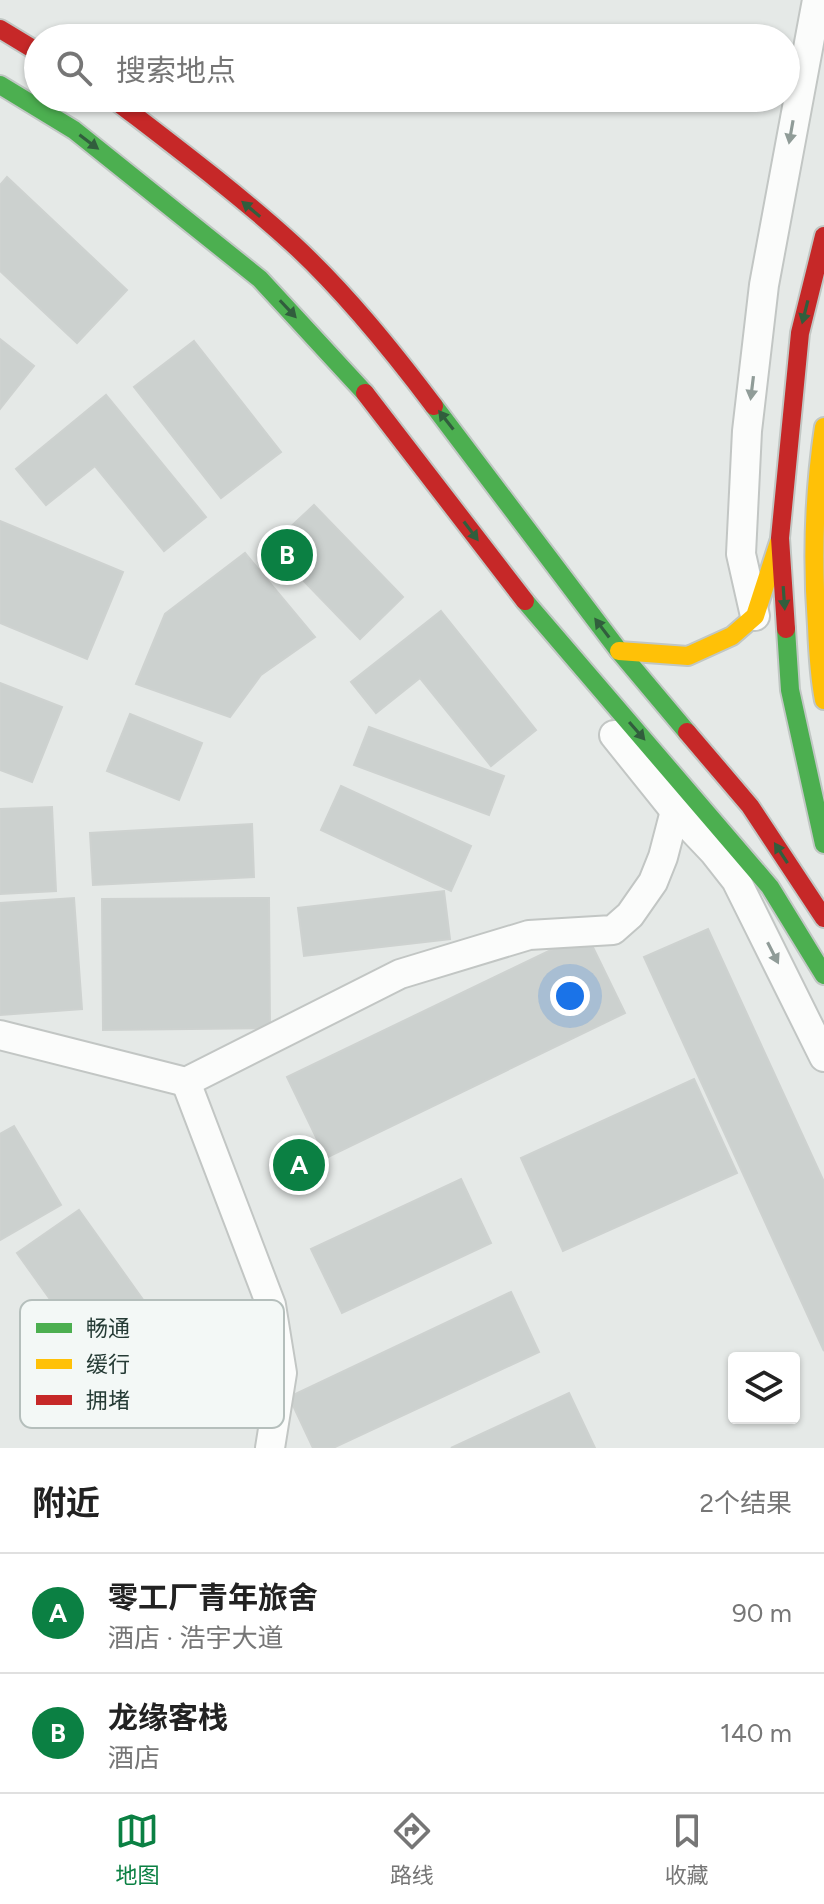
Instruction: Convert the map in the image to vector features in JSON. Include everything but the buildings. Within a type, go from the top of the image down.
[{"type":"main road","points":[[0,29],[24,44]]},
{"type":"main road","points":[[0,85],[24,100]]},
{"type":"main road","points":[[44,112],[74,130],[260,279],[351,376],[538,617],[770,887],[824,975]]},
{"type":"main road","points":[[130,112],[294,245],[388,345],[619,651],[750,806],[824,918]]},
{"type":"main road","points":[[824,236],[800,333],[780,538],[790,690],[824,844]]},
{"type":"main road","points":[[824,427],[815,519],[815,605],[820,685],[824,700]]},
{"type":"main road","points":[[619,651],[688,656],[732,636],[755,616],[780,538]]},
{"type":"street","points":[[800,91],[817,0]]},
{"type":"street","points":[[755,616],[741,554],[747,431],[764,285],[796,112]]},
{"type":"street","points":[[439,490],[478,461]]},
{"type":"street","points":[[538,617],[548,651],[675,811],[736,880],[824,1057]]},
{"type":"street","points":[[0,1035],[186,1082],[400,974],[529,935],[613,930],[630,915],[653,882],[675,811]]},
{"type":"street","points":[[186,1082],[269,1300]]},
{"type":"street","points":[[270,1448],[273,1428]]},
{"type":"traffic: fast","points":[[0,85],[24,100]]},
{"type":"traffic: fast","points":[[44,112],[74,130],[260,279],[365,393]]},
{"type":"traffic: fast","points":[[434,406],[619,651],[687,732]]},
{"type":"traffic: fast","points":[[525,601],[770,887],[824,975]]},
{"type":"traffic: fast","points":[[786,629],[790,690],[824,844]]},
{"type":"traffic: slow","points":[[824,427],[814,551],[818,654],[824,700]]},
{"type":"traffic: slow","points":[[619,651],[688,656],[732,636],[755,616],[779,542]]},
{"type":"traffic: jam","points":[[0,29],[24,44]]},
{"type":"traffic: jam","points":[[130,112],[227,187],[293,244],[367,322],[434,406]]},
{"type":"traffic: jam","points":[[786,629],[780,538],[800,333],[824,236]]},
{"type":"traffic: jam","points":[[365,393],[525,601]]},
{"type":"traffic: jam","points":[[687,732],[750,806],[824,918]]},
{"type":"place","name":"龙缘客栈","points":[[287,555]]},
{"type":"place","name":"零工厂青年旅舍","points":[[299,1165]]}]
